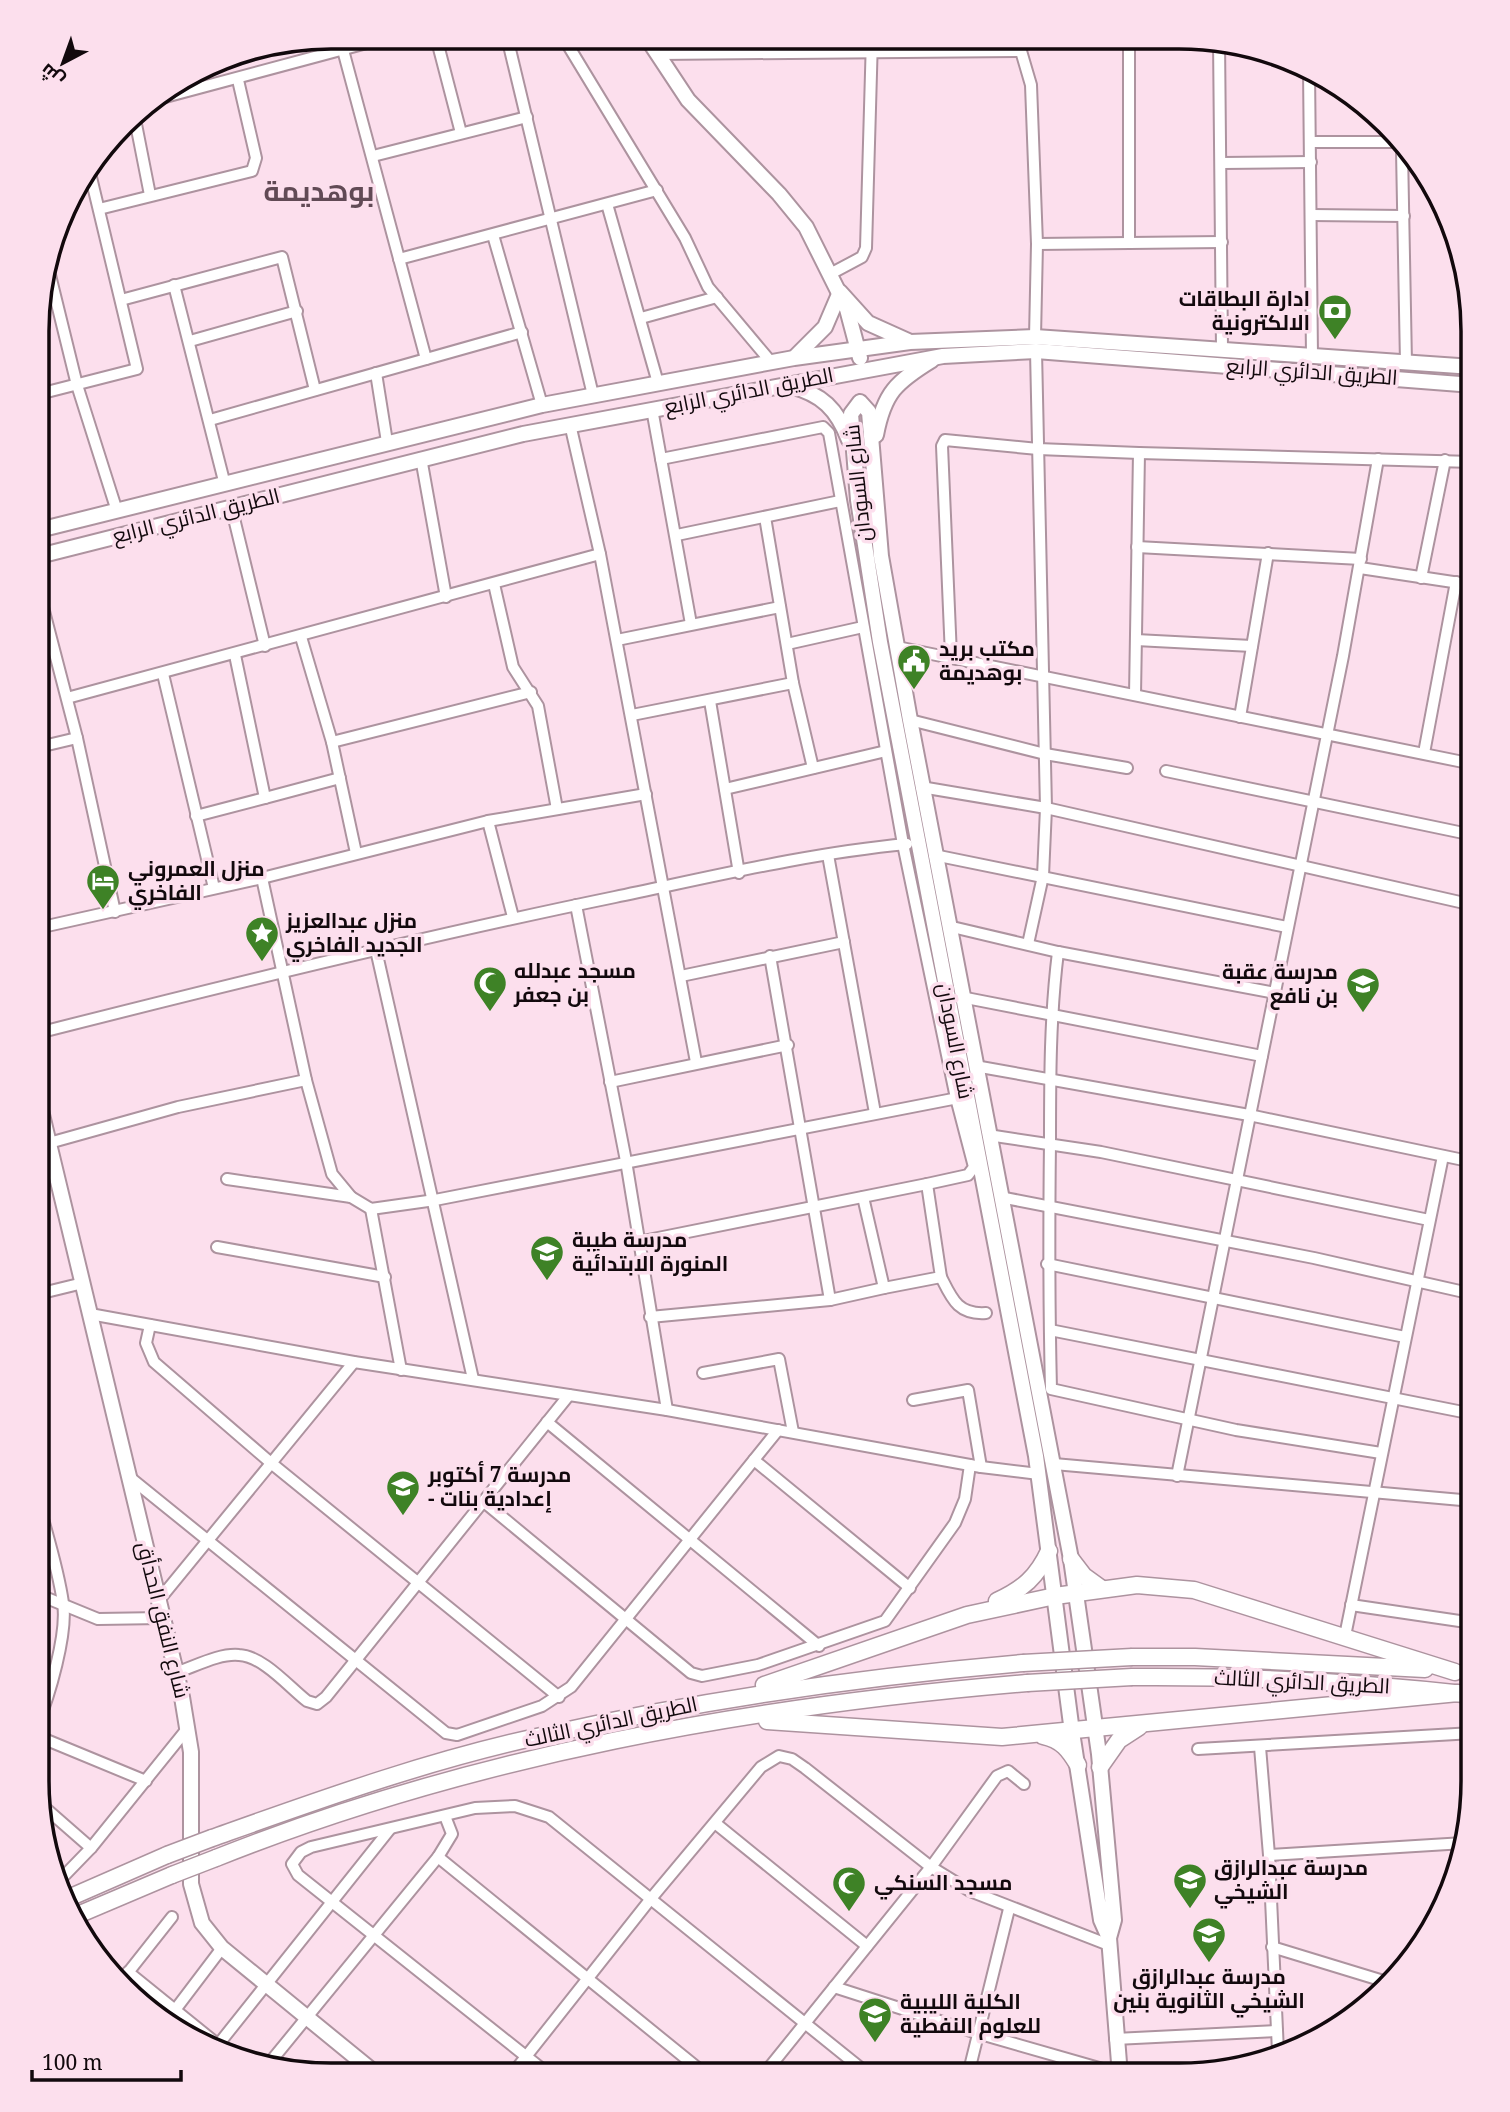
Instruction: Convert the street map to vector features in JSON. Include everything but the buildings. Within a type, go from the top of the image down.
[{"type":"highway","points":[[743,1695],[967,1615],[1028,1584],[1042,1567],[1049,1551]]},
{"type":"highway","points":[[1071,1559],[1084,1576],[1102,1589]]},
{"type":"highway","points":[[967,1615],[1076,1592],[1137,1585],[1194,1590],[1455,1672]]},
{"type":"highway","name":"الطريق الدائري الثالث","points":[[73,1896],[212,1838],[472,1753],[540,1736],[743,1695],[883,1675],[1023,1662],[1132,1657],[1195,1657],[1461,1673]]},
{"type":"highway","name":"الطريق الدائري الثالث","points":[[82,1913],[172,1875],[313,1822],[521,1760],[876,1696],[1132,1677],[1241,1677],[1461,1694]]},
{"type":"highway","points":[[744,1720],[1002,1737],[1461,1694]]},
{"type":"highway","points":[[1100,1767],[1119,1740],[1142,1725]]},
{"type":"highway","points":[[1034,1734],[1060,1742],[1078,1765]]},
{"type":"main road","points":[[655,49],[688,100],[779,194],[806,227],[840,292],[862,369]]},
{"type":"main road","points":[[840,292],[868,323],[910,342]]},
{"type":"main road","points":[[794,358],[807,349],[825,327],[840,292]]},
{"type":"main road","name":"الطريق الدائري الرابع","points":[[49,527],[224,481],[542,405],[794,358],[910,342],[1222,349],[1461,366]]},
{"type":"main road","name":"الطريق الدائري الرابع","points":[[49,553],[421,458],[570,424],[862,369],[1035,344],[1461,384]]},
{"type":"main road","points":[[872,453],[885,400],[909,374],[936,357]]},
{"type":"main road","points":[[785,385],[808,391],[831,406],[839,417],[854,454]]},
{"type":"main road","name":"شارع السودان","points":[[1013,1304],[1000,1197],[948,926],[921,846],[921,787],[881,556],[869,412],[860,402],[851,414],[868,570],[921,846],[961,1097],[1013,1304],[1030,1393]]},
{"type":"main road","points":[[320,458],[326,482]]},
{"type":"main road","name":"شارع النفق الحدأق","points":[[49,1147],[159,1600],[187,1729],[191,1771],[191,1884],[202,1923],[222,1948],[361,2063]]},
{"type":"main road","points":[[1030,1393],[1054,1464],[1096,1728],[1114,1920],[1109,1942],[1118,2063]]},
{"type":"main road","points":[[1030,1393],[1072,1732],[1101,1920],[1109,1942]]},
{"type":"street","points":[[180,94],[347,49]]},
{"type":"street","points":[[439,49],[461,133]]},
{"type":"street","points":[[510,49],[553,219],[593,395]]},
{"type":"street","points":[[570,49],[657,190],[697,261],[702,277],[771,362]]},
{"type":"street","points":[[1129,49],[1129,243]]},
{"type":"street","points":[[344,50],[426,359]]},
{"type":"street","points":[[832,273],[862,257],[866,248],[872,51]]},
{"type":"street","points":[[658,54],[1021,51],[1031,85],[1037,244],[1035,344],[1046,808],[1043,876],[1028,944]]},
{"type":"street","points":[[1219,52],[1222,349]]},
{"type":"street","points":[[99,209],[252,171],[256,167],[238,80]]},
{"type":"street","points":[[1309,81],[1312,356]]},
{"type":"street","points":[[373,156],[527,117]]},
{"type":"street","points":[[137,127],[150,195]]},
{"type":"street","points":[[1312,142],[1388,142]]},
{"type":"street","points":[[1402,158],[1406,363]]},
{"type":"street","points":[[1222,163],[1311,162]]},
{"type":"street","points":[[49,392],[137,369],[92,182]]},
{"type":"street","points":[[399,259],[657,190]]},
{"type":"street","points":[[607,204],[658,383]]},
{"type":"street","points":[[1312,215],[1404,216]]},
{"type":"street","points":[[493,235],[542,405]]},
{"type":"street","points":[[1037,244],[1222,242]]},
{"type":"street","points":[[121,300],[282,257],[315,390]]},
{"type":"street","points":[[53,285],[77,385],[116,508]]},
{"type":"street","points":[[173,285],[190,341],[224,481]]},
{"type":"street","points":[[641,318],[717,297]]},
{"type":"street","points":[[190,341],[297,312]]},
{"type":"street","points":[[210,420],[522,332]]},
{"type":"street","points":[[376,373],[387,442]]},
{"type":"street","points":[[652,409],[677,535],[691,624]]},
{"type":"street","points":[[570,424],[600,554],[632,715],[696,1062]]},
{"type":"street","points":[[661,459],[823,427],[829,433],[886,751],[921,846]]},
{"type":"street","points":[[951,656],[943,441],[1038,449],[1139,453],[1461,461]]},
{"type":"street","points":[[1135,695],[1139,453]]},
{"type":"street","points":[[421,458],[446,597]]},
{"type":"street","points":[[1177,1476],[1361,564],[1378,458]]},
{"type":"street","points":[[1421,578],[1445,460]]},
{"type":"street","points":[[677,535],[840,501]]},
{"type":"street","points":[[231,506],[265,646]]},
{"type":"street","points":[[765,517],[793,683],[813,768]]},
{"type":"street","points":[[1137,547],[1268,553],[1361,564],[1421,578],[1461,583]]},
{"type":"street","points":[[1240,717],[1268,553]]},
{"type":"street","points":[[67,698],[235,655],[600,554]]},
{"type":"street","points":[[1424,753],[1456,582]]},
{"type":"street","points":[[494,584],[513,667],[538,706],[557,809]]},
{"type":"street","points":[[617,640],[780,607]]},
{"type":"street","points":[[787,644],[863,628]]},
{"type":"street","points":[[49,630],[77,738],[115,912]]},
{"type":"street","points":[[301,637],[332,742],[356,853]]},
{"type":"street","points":[[1136,640],[1252,646]]},
{"type":"street","points":[[897,647],[1461,761]]},
{"type":"street","points":[[235,655],[265,798]]},
{"type":"street","points":[[163,674],[214,888]]},
{"type":"street","points":[[632,715],[793,683]]},
{"type":"street","points":[[332,742],[531,692]]},
{"type":"street","points":[[710,701],[739,873]]},
{"type":"street","points":[[910,720],[1045,754],[1127,768]]},
{"type":"street","points":[[49,744],[77,738]]},
{"type":"street","points":[[725,789],[886,751]]},
{"type":"street","points":[[1166,771],[1461,833]]},
{"type":"street","points":[[196,816],[340,778]]},
{"type":"street","points":[[921,787],[1046,808],[1461,902]]},
{"type":"street","points":[[49,926],[262,878],[488,821],[646,794]]},
{"type":"street","points":[[488,821],[513,917]]},
{"type":"street","points":[[49,1030],[281,970],[513,917],[828,855],[921,846],[1043,876],[1287,927]]},
{"type":"street","points":[[828,855],[875,1113]]},
{"type":"street","points":[[262,878],[306,1080],[332,1174],[351,1197],[372,1209],[435,1200],[961,1097],[974,1167],[968,1175],[638,1242]]},
{"type":"street","points":[[576,905],[626,1161],[667,1410]]},
{"type":"street","points":[[948,926],[1058,951],[1275,993]]},
{"type":"street","points":[[681,976],[844,942]]},
{"type":"street","points":[[376,950],[435,1200],[473,1378]]},
{"type":"street","points":[[1058,951],[1050,1015],[1048,1077],[1047,1264],[1051,1389],[1188,1420],[1381,1453]]},
{"type":"street","points":[[770,956],[788,1045],[830,1300]]},
{"type":"street","points":[[961,997],[1262,1056]]},
{"type":"street","points":[[610,1082],[788,1045]]},
{"type":"street","points":[[975,1066],[1249,1115],[1461,1160]]},
{"type":"street","points":[[49,1143],[178,1107],[306,1080]]},
{"type":"street","points":[[988,1135],[1049,1142],[1236,1178],[1429,1220]]},
{"type":"street","points":[[1345,1636],[1443,1156]]},
{"type":"street","points":[[228,1179],[351,1197]]},
{"type":"street","points":[[927,1184],[941,1278],[955,1305],[963,1310],[986,1313]]},
{"type":"street","points":[[863,1197],[884,1288]]},
{"type":"street","points":[[1000,1197],[1314,1258],[1461,1291]]},
{"type":"street","points":[[372,1209],[401,1370]]},
{"type":"street","points":[[217,1247],[385,1277]]},
{"type":"street","points":[[1047,1264],[1405,1337]]},
{"type":"street","points":[[650,1317],[830,1300],[941,1278]]},
{"type":"street","points":[[49,1291],[83,1283]]},
{"type":"street","points":[[90,1314],[401,1370],[473,1378],[975,1466],[1039,1474]]},
{"type":"street","points":[[150,1325],[146,1343],[154,1362],[271,1464],[559,1697]]},
{"type":"street","points":[[1050,1330],[1461,1411]]},
{"type":"street","points":[[703,1373],[779,1359],[793,1433]]},
{"type":"street","points":[[159,1600],[354,1362]]},
{"type":"street","points":[[484,1502],[697,1675],[758,1665],[885,1621],[958,1516],[975,1466],[968,1390],[913,1400]]},
{"type":"street","points":[[175,1673],[230,1655],[242,1654],[256,1660],[307,1701],[317,1704],[569,1395]]},
{"type":"street","points":[[547,1422],[819,1646]]},
{"type":"street","points":[[128,1476],[354,1660],[452,1735],[524,1713],[559,1697],[588,1669],[778,1430]]},
{"type":"street","points":[[754,1460],[910,1588]]},
{"type":"street","points":[[1054,1464],[1461,1500]]},
{"type":"street","points":[[49,1545],[64,1606],[49,1697]]},
{"type":"street","points":[[49,1599],[98,1619],[162,1618]]},
{"type":"street","points":[[1351,1605],[1461,1621]]},
{"type":"street","points":[[65,1875],[91,1849],[187,1729]]},
{"type":"street","points":[[1198,1748],[1260,1748],[1461,1734]]},
{"type":"street","points":[[49,1741],[146,1781]]},
{"type":"street","points":[[1260,1748],[1279,2045]]},
{"type":"street","points":[[522,2063],[589,1981],[649,1901],[761,1767],[779,1756],[792,1759],[805,1768],[931,1867],[970,1891],[1009,1909],[1109,1942]]},
{"type":"street","points":[[773,2063],[931,1867],[997,1776],[1008,1771],[1024,1784]]},
{"type":"street","points":[[534,2063],[298,1875],[292,1864],[295,1858],[311,1847],[344,1836],[390,1829],[494,1805],[532,1810],[549,1817],[649,1901],[854,2063]]},
{"type":"street","points":[[51,1813],[91,1849]]},
{"type":"street","points":[[274,2057],[438,1857],[452,1834],[445,1816]]},
{"type":"street","points":[[715,1822],[867,1947]]},
{"type":"street","points":[[221,2041],[390,1829]]},
{"type":"street","points":[[1269,1855],[1454,1844]]},
{"type":"street","points":[[438,1857],[691,2063]]},
{"type":"street","points":[[970,2063],[1009,1909]]},
{"type":"street","points":[[126,1974],[172,1917]]},
{"type":"street","points":[[1272,1947],[1379,1979]]},
{"type":"street","points":[[174,2010],[222,1948]]},
{"type":"street","points":[[130,1978],[192,2026]]},
{"type":"street","points":[[834,1987],[976,2034],[1078,2063]]},
{"type":"street","points":[[1115,2039],[1277,2031]]},
{"type":"place","name":"ادارة البطاقات الالكترونية","points":[[1335,341]]},
{"type":"place","name":"مكتب بريد بوهديمة","points":[[914,691]]},
{"type":"place","name":"منزل العمروني الفاخري","points":[[103,911]]},
{"type":"place","name":"منزل عبدالعزيز الجديد الفاخري","points":[[262,963]]},
{"type":"place","name":"مسجد عبدلله بن جعفر","points":[[490,1013]]},
{"type":"place","name":"مدرسة عقبة بن نافع","points":[[1363,1014]]},
{"type":"place","name":"مدرسة طيبة المنورة الابتدائية","points":[[547,1282]]},
{"type":"place","name":"مدرسة 7 أكتوبر - إعدادية بنات","points":[[403,1517]]},
{"type":"place","name":"مدرسة عبدالرازق الشيخي","points":[[1190,1910]]},
{"type":"place","name":"مسجد السنكي","points":[[849,1913]]},
{"type":"place","name":"مدرسة عبدالرازق الشيخي الثانوية بنين","points":[[1209,1964]]},
{"type":"place","name":"الكلية الليبية للعلوم النفطية","points":[[875,2044]]},
{"type":"district","name":"بوهديمة","points":[[319,191]]}]
